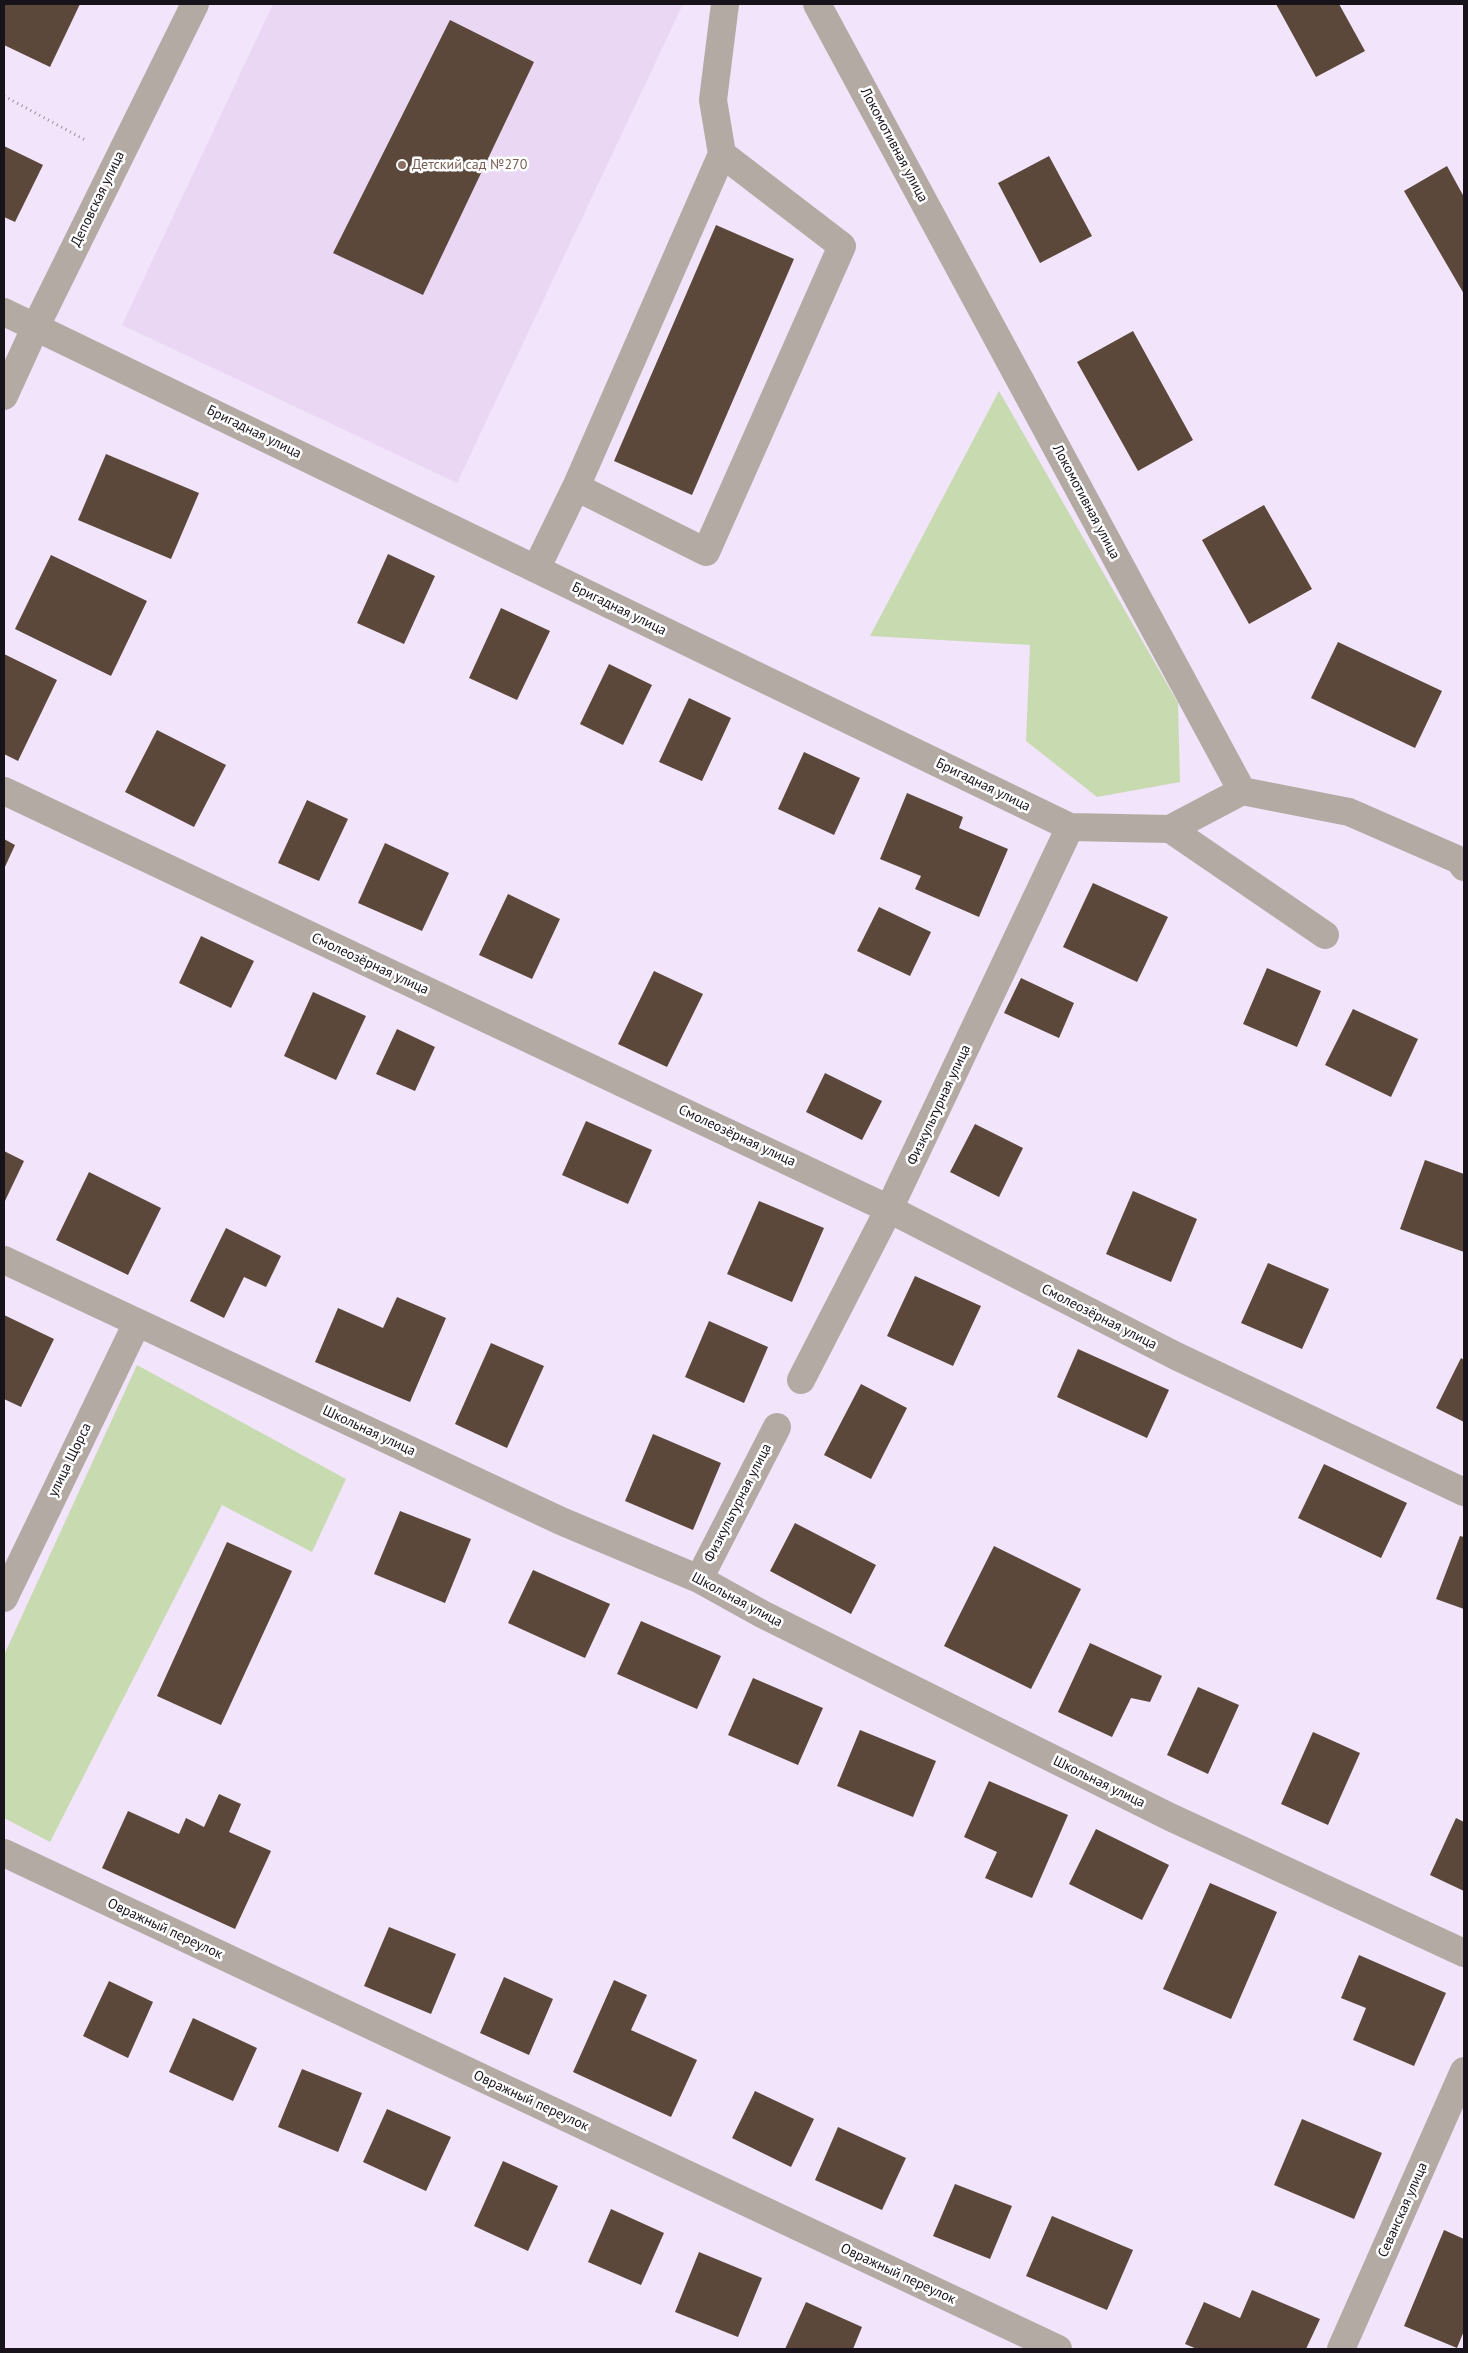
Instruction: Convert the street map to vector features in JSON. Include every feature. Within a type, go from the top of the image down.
[{"type":"street","name":"Деповская улица","points":[[4,396],[36,326],[195,4]]},
{"type":"street","points":[[536,568],[576,486],[722,154],[713,100],[725,4]]},
{"type":"street","name":"Локомотивная улица","points":[[818,4],[1242,791]]},
{"type":"street","points":[[576,486],[706,552],[842,246],[722,154]]},
{"type":"street","name":"Бригадная улица","points":[[4,312],[1070,828],[1170,829],[1242,791]]},
{"type":"street","name":"Смолеозёрная улица","points":[[4,791],[890,1209],[1176,1356],[1464,1492]]},
{"type":"street","points":[[1242,791],[1349,812],[1459,860],[1464,867]]},
{"type":"street","name":"Физкультурная улица","points":[[801,1380],[890,1209],[1070,828]]},
{"type":"street","points":[[1170,829],[1325,935]]},
{"type":"street","name":"Школьная улица","points":[[4,1260],[561,1520],[699,1579],[762,1614],[1170,1817],[1464,1953]]},
{"type":"street","name":"улица Щорса","points":[[4,1598],[137,1322]]},
{"type":"street","name":"Физкультурная улица","points":[[699,1579],[777,1427]]},
{"type":"street","name":"Овражный переулок","points":[[4,1853],[1058,2349]]},
{"type":"street","name":"Севанская улица","points":[[1341,2349],[1464,2071]]},
{"type":"path","points":[[4,96],[119,158]]},
{"type":"shaded area","name":"Детский сад №270","points":[[273,4],[683,4],[457,483],[122,325]]},
{"type":"green space","points":[[999,391],[1178,703],[1180,782],[1097,797],[1026,741],[1030,645],[870,636]]},
{"type":"green space","points":[[137,1365],[346,1479],[312,1552],[222,1505],[50,1842],[4,1818],[4,1655]]},
{"type":"building","points":[[4,4],[80,4],[50,67],[4,45]]},
{"type":"building","points":[[1276,4],[1339,4],[1365,51],[1316,77]]},
{"type":"building","points":[[450,20],[534,62],[423,295],[333,253]]},
{"type":"building","points":[[4,146],[43,165],[15,222],[4,217]]},
{"type":"building","points":[[1049,156],[1092,236],[1040,263],[998,183]]},
{"type":"building","points":[[1447,166],[1464,197],[1464,294],[1404,191]]},
{"type":"building","points":[[716,225],[794,259],[692,495],[614,461]]},
{"type":"building","points":[[1133,331],[1193,440],[1138,471],[1077,362]]},
{"type":"building","points":[[106,454],[199,493],[171,559],[78,520]]},
{"type":"building","points":[[1264,505],[1312,589],[1249,624],[1202,540]]},
{"type":"building","points":[[388,554],[435,576],[404,644],[357,623]]},
{"type":"building","points":[[51,555],[147,601],[111,676],[15,629]]},
{"type":"building","points":[[501,608],[550,631],[517,700],[469,678]]},
{"type":"building","points":[[1338,642],[1442,691],[1415,748],[1311,698]]},
{"type":"building","points":[[4,654],[57,680],[18,761],[4,754]]},
{"type":"building","points":[[609,664],[652,685],[623,745],[580,724]]},
{"type":"building","points":[[689,698],[731,718],[702,781],[659,762]]},
{"type":"building","points":[[157,730],[226,765],[194,827],[125,792]]},
{"type":"building","points":[[804,752],[860,778],[834,835],[778,809]]},
{"type":"building","points":[[907,793],[963,817],[959,828],[1008,849],[979,917],[915,889],[921,876],[880,859]]},
{"type":"building","points":[[307,800],[348,819],[319,881],[278,863]]},
{"type":"building","points":[[4,839],[15,845],[4,869]]},
{"type":"building","points":[[385,843],[449,873],[422,931],[358,903]]},
{"type":"building","points":[[1093,883],[1168,917],[1137,982],[1063,947]]},
{"type":"building","points":[[508,894],[560,919],[532,979],[479,955]]},
{"type":"building","points":[[879,907],[931,932],[910,976],[857,951]]},
{"type":"building","points":[[201,936],[254,961],[231,1008],[179,983]]},
{"type":"building","points":[[1267,968],[1321,991],[1297,1047],[1243,1024]]},
{"type":"building","points":[[654,971],[703,994],[667,1067],[618,1044]]},
{"type":"building","points":[[1021,978],[1074,1003],[1059,1038],[1004,1013]]},
{"type":"building","points":[[313,992],[366,1016],[336,1080],[284,1056]]},
{"type":"building","points":[[1353,1009],[1418,1039],[1391,1097],[1325,1065]]},
{"type":"building","points":[[397,1029],[435,1047],[415,1091],[376,1074]]},
{"type":"building","points":[[825,1073],[882,1101],[862,1140],[806,1112]]},
{"type":"building","points":[[586,1121],[652,1150],[628,1204],[562,1175]]},
{"type":"building","points":[[975,1124],[1023,1148],[999,1197],[950,1172]]},
{"type":"building","points":[[4,1151],[24,1161],[4,1203]]},
{"type":"building","points":[[1425,1160],[1464,1174],[1464,1252],[1400,1229]]},
{"type":"building","points":[[89,1172],[161,1208],[128,1275],[56,1240]]},
{"type":"building","points":[[1133,1191],[1197,1219],[1171,1282],[1106,1254]]},
{"type":"building","points":[[759,1201],[824,1228],[792,1302],[727,1274]]},
{"type":"building","points":[[226,1228],[281,1256],[266,1287],[244,1277],[224,1318],[190,1301]]},
{"type":"building","points":[[1268,1263],[1329,1289],[1302,1349],[1241,1323]]},
{"type":"building","points":[[915,1276],[981,1306],[953,1366],[887,1336]]},
{"type":"building","points":[[397,1297],[446,1318],[410,1402],[315,1362],[338,1308],[383,1328]]},
{"type":"building","points":[[4,1315],[54,1339],[21,1407],[4,1399]]},
{"type":"building","points":[[709,1321],[768,1347],[744,1403],[685,1377]]},
{"type":"building","points":[[491,1343],[544,1366],[507,1448],[455,1424]]},
{"type":"building","points":[[1078,1349],[1169,1390],[1147,1438],[1057,1397]]},
{"type":"building","points":[[1461,1358],[1464,1360],[1464,1422],[1436,1408]]},
{"type":"building","points":[[861,1384],[907,1408],[871,1479],[824,1455]]},
{"type":"building","points":[[653,1434],[721,1463],[693,1530],[625,1501]]},
{"type":"building","points":[[1324,1464],[1407,1503],[1381,1558],[1298,1518]]},
{"type":"building","points":[[400,1511],[471,1539],[445,1603],[374,1574]]},
{"type":"building","points":[[795,1523],[876,1565],[851,1614],[770,1571]]},
{"type":"building","points":[[1460,1536],[1464,1537],[1464,1609],[1436,1599]]},
{"type":"building","points":[[227,1542],[292,1571],[221,1725],[157,1696]]},
{"type":"building","points":[[994,1546],[1081,1589],[1031,1689],[944,1646]]},
{"type":"building","points":[[533,1570],[610,1604],[585,1658],[508,1623]]},
{"type":"building","points":[[641,1621],[721,1656],[697,1709],[617,1674]]},
{"type":"building","points":[[1090,1643],[1162,1676],[1150,1702],[1131,1698],[1112,1737],[1058,1712]]},
{"type":"building","points":[[753,1678],[823,1708],[798,1765],[728,1735]]},
{"type":"building","points":[[1198,1687],[1239,1705],[1208,1774],[1167,1755]]},
{"type":"building","points":[[860,1730],[936,1761],[913,1817],[837,1786]]},
{"type":"building","points":[[1313,1732],[1360,1753],[1328,1825],[1281,1804]]},
{"type":"building","points":[[989,1781],[1068,1815],[1032,1898],[985,1878],[997,1852],[964,1837]]},
{"type":"building","points":[[219,1794],[241,1804],[229,1832],[271,1851],[235,1929],[102,1868],[128,1811],[179,1834],[186,1818],[204,1827]]},
{"type":"building","points":[[1456,1818],[1464,1822],[1464,1891],[1430,1875]]},
{"type":"building","points":[[1096,1829],[1169,1865],[1142,1920],[1069,1884]]},
{"type":"building","points":[[1210,1883],[1277,1912],[1231,2019],[1163,1989]]},
{"type":"building","points":[[389,1927],[456,1954],[431,2014],[364,1986]]},
{"type":"building","points":[[1359,1955],[1446,1993],[1414,2066],[1353,2040],[1366,2008],[1341,1998]]},
{"type":"building","points":[[504,1977],[553,1999],[529,2055],[480,2033]]},
{"type":"building","points":[[614,1980],[647,1995],[631,2030],[697,2060],[671,2117],[573,2072]]},
{"type":"building","points":[[109,1981],[153,2002],[128,2058],[83,2036]]},
{"type":"building","points":[[193,2018],[257,2048],[233,2101],[169,2072]]},
{"type":"building","points":[[302,2069],[362,2093],[338,2152],[278,2127]]},
{"type":"building","points":[[755,2091],[814,2119],[791,2167],[732,2138]]},
{"type":"building","points":[[387,2109],[451,2137],[426,2191],[363,2162]]},
{"type":"building","points":[[1302,2119],[1382,2153],[1354,2219],[1274,2185]]},
{"type":"building","points":[[838,2127],[906,2158],[882,2210],[815,2180]]},
{"type":"building","points":[[503,2161],[558,2186],[528,2251],[474,2226]]},
{"type":"building","points":[[955,2184],[1012,2206],[990,2259],[933,2236]]},
{"type":"building","points":[[611,2209],[664,2233],[641,2285],[588,2262]]},
{"type":"building","points":[[1052,2216],[1133,2250],[1107,2310],[1026,2276]]},
{"type":"building","points":[[1444,2230],[1464,2239],[1464,2331],[1457,2348],[1404,2326]]},
{"type":"building","points":[[699,2252],[762,2278],[738,2337],[675,2312]]},
{"type":"building","points":[[1252,2290],[1320,2319],[1306,2349],[1197,2349],[1185,2344],[1204,2302],[1240,2318]]},
{"type":"building","points":[[806,2302],[862,2327],[853,2349],[785,2349]]},
{"type":"place","name":"Детский сад №270","points":[[402,165]]}]
